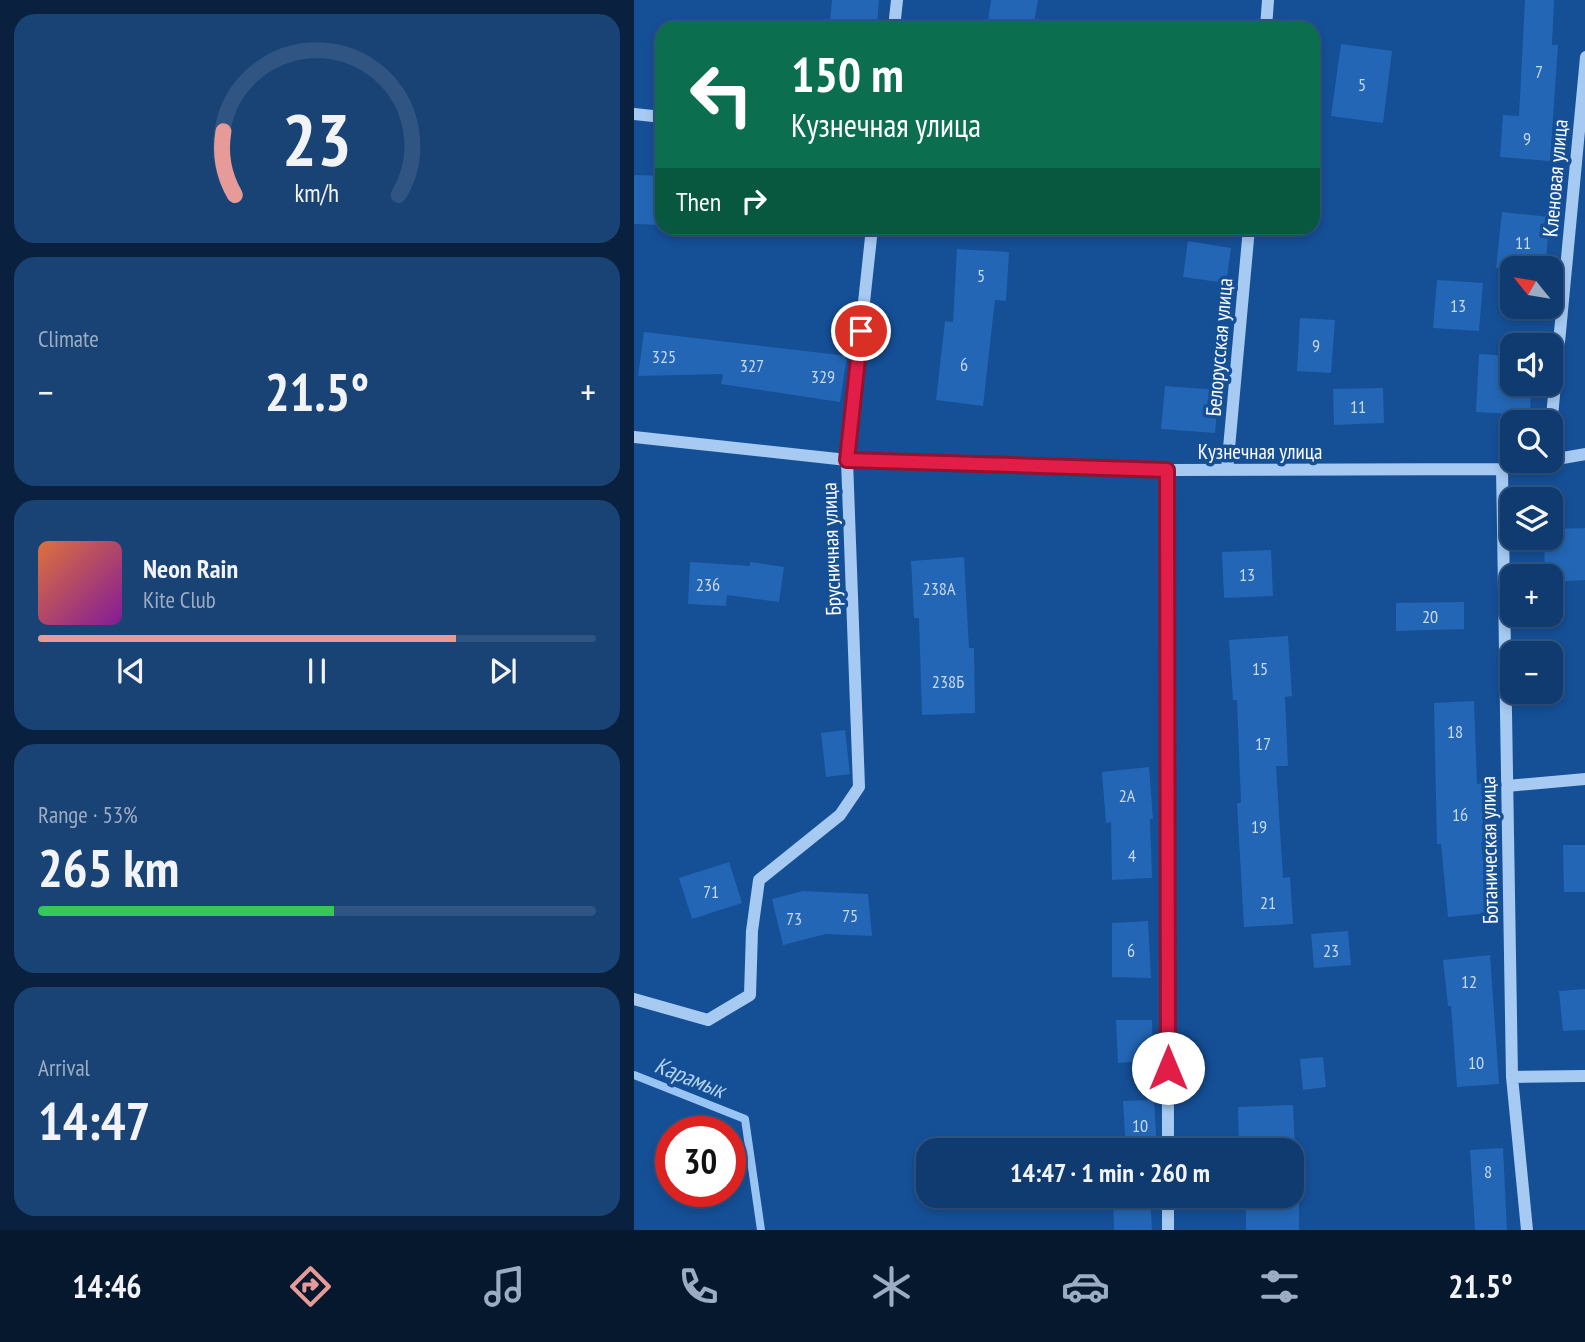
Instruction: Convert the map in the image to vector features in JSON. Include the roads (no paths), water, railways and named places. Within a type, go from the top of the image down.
[{"type":"street","points":[[895,21],[897,0]]},
{"type":"street","points":[[1267,21],[1269,0]]},
{"type":"street","name":"Кленовая улица","points":[[1553,410],[1585,57]]},
{"type":"street","points":[[634,114],[655,116]]},
{"type":"street","name":"Брусничная улица","points":[[634,999],[708,1020],[750,995],[752,931],[759,880],[840,815],[859,787],[847,460],[871,235]]},
{"type":"street","name":"Белорусская улица","points":[[1227,470],[1248,235]]},
{"type":"street","name":"Кузнечная улица","points":[[634,437],[847,460],[1167,470],[1500,469]]},
{"type":"street","name":"Кузнечная улица","points":[[1563,458],[1585,454]]},
{"type":"street","points":[[1167,470],[1168,1138]]},
{"type":"street","name":"Ботаническая улица","points":[[1502,473],[1512,1077],[1527,1230]]},
{"type":"street","points":[[1507,786],[1585,779]]},
{"type":"street","points":[[1512,1077],[1585,1076]]},
{"type":"street","points":[[1168,1208],[1168,1230]]},
{"type":"waterway","name":"Карамык","points":[[634,1075],[745,1119],[761,1230]]}]
